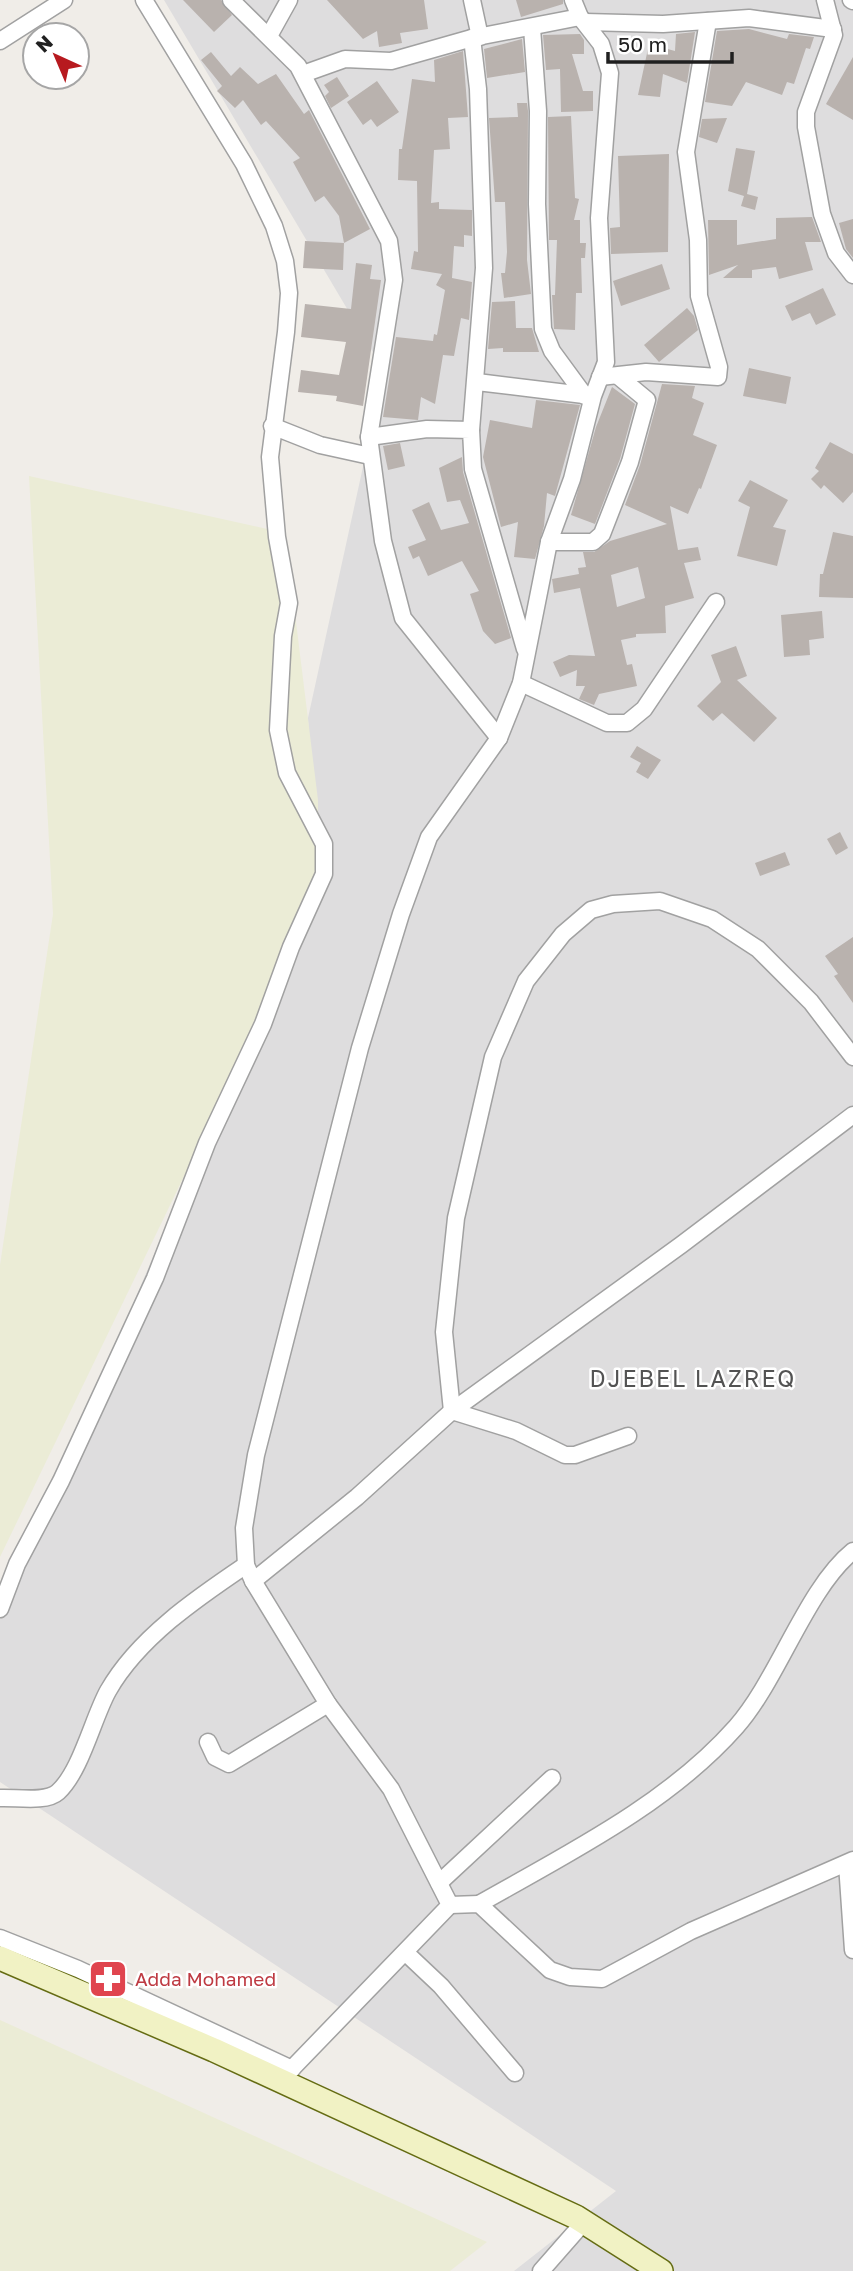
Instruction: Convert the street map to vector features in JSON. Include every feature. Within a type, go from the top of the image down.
[{"type":"main road","points":[[0,1958],[286,2076],[584,2222],[661,2271]]},
{"type":"street","points":[[4,39],[64,0]]},
{"type":"street","points":[[0,1609],[17,1564],[61,1481],[155,1278],[207,1143],[263,1024],[324,874],[324,844],[287,773],[278,730],[283,636],[289,603],[271,487],[272,426],[289,293],[285,261],[274,226],[244,164],[144,0]]},
{"type":"street","points":[[231,0],[269,36],[303,75],[382,226],[393,254],[394,280],[369,437],[383,541],[403,618],[499,738]]},
{"type":"street","points":[[269,36],[289,0]]},
{"type":"street","points":[[471,0],[476,37],[484,268],[477,382],[471,429],[473,470],[517,613],[526,656]]},
{"type":"street","points":[[450,1905],[391,1789],[328,1704],[253,1581],[246,1565],[244,1528],[256,1455],[360,1048],[397,926],[429,837],[499,738],[522,683],[549,541],[572,479],[589,396],[606,362],[599,218],[610,73],[601,44],[573,0]]},
{"type":"street","points":[[825,0],[833,29],[833,45],[806,112],[806,127],[822,214],[836,253],[853,275]]},
{"type":"street","points":[[303,75],[345,59],[391,61],[476,37],[583,19],[616,24],[762,18],[833,29]]},
{"type":"street","points":[[600,377],[655,372],[718,377],[719,367],[699,296],[698,240],[686,152],[708,21]]},
{"type":"street","points":[[532,28],[538,111],[537,204],[543,329],[552,351],[589,396]]},
{"type":"street","points":[[549,541],[593,542],[602,534],[630,462],[647,400],[618,376]]},
{"type":"street","points":[[477,382],[589,396]]},
{"type":"street","points":[[272,426],[320,445],[370,456]]},
{"type":"street","points":[[369,437],[427,429],[471,429]]},
{"type":"street","points":[[522,683],[607,723],[627,723],[644,709],[716,602]]},
{"type":"street","points":[[452,1411],[444,1332],[456,1218],[490,1070],[526,981],[564,934],[591,910],[613,904],[660,901],[712,919],[758,949],[811,1002],[853,1057]]},
{"type":"street","points":[[253,1581],[357,1497],[452,1411],[693,1237],[853,1115]]},
{"type":"street","points":[[452,1411],[516,1432],[565,1455],[575,1455],[628,1436]]},
{"type":"street","points":[[0,1938],[78,1969],[286,2076],[450,1905],[479,1905],[635,1813],[736,1727],[761,1692],[821,1591],[853,1551]]},
{"type":"street","points":[[0,1798],[46,1797],[58,1792],[92,1732],[107,1693],[118,1675],[202,1594],[246,1565]]},
{"type":"street","points":[[208,1742],[215,1757],[229,1764],[328,1704]]},
{"type":"street","points":[[439,1883],[552,1778]]},
{"type":"street","points":[[479,1905],[550,1970],[570,1977],[602,1979],[691,1931],[850,1862],[853,1950]]},
{"type":"street","points":[[406,1953],[440,1986],[515,2073]]},
{"type":"street","points":[[541,2271],[584,2222]]},
{"type":"shaded area","points":[[164,0],[853,0],[853,2271],[514,2271],[616,2191],[0,1782],[0,1618],[205,1134],[318,899],[308,718],[384,371]]},
{"type":"green space","points":[[29,476],[285,533],[318,800],[318,899],[0,1557],[0,1265],[53,914]]},
{"type":"green space","points":[[0,2020],[487,2242],[450,2271],[0,2271]]},
{"type":"building","points":[[183,0],[221,0],[232,15],[214,32]]},
{"type":"building","points":[[327,0],[424,0],[428,29],[400,33],[402,43],[379,47],[377,31],[363,39]]},
{"type":"building","points":[[516,0],[563,0],[563,4],[521,17]]},
{"type":"building","points":[[749,29],[787,39],[789,34],[814,37],[810,49],[806,48],[794,84],[787,82],[782,95],[746,82],[732,106],[705,102],[717,31]]},
{"type":"building","points":[[695,32],[687,83],[663,74],[660,97],[638,95],[649,44],[675,51],[676,34]]},
{"type":"building","points":[[580,34],[584,40],[584,54],[572,54],[583,91],[593,91],[593,111],[561,112],[560,69],[546,70],[543,35]]},
{"type":"building","points":[[522,39],[525,72],[487,78],[484,49]]},
{"type":"building","points":[[463,51],[468,117],[448,118],[450,149],[434,150],[431,203],[439,202],[439,209],[472,210],[472,236],[464,235],[464,247],[454,246],[452,278],[472,282],[469,320],[461,318],[454,356],[443,355],[435,404],[421,397],[418,420],[383,417],[396,337],[433,341],[434,334],[437,335],[445,290],[436,285],[442,274],[411,269],[414,251],[418,252],[417,181],[398,180],[399,149],[402,149],[412,79],[435,82],[434,60]]},
{"type":"building","points":[[211,52],[231,76],[240,67],[258,84],[276,74],[304,114],[309,110],[370,229],[344,243],[339,216],[324,196],[315,202],[293,162],[300,158],[266,121],[261,125],[243,100],[235,108],[217,91],[222,86],[201,60]]},
{"type":"building","points":[[853,57],[853,120],[826,104]]},
{"type":"building","points":[[337,77],[349,96],[331,108],[325,96],[329,92],[324,85]]},
{"type":"building","points":[[377,81],[399,112],[377,127],[371,119],[363,125],[347,102]]},
{"type":"building","points":[[517,103],[527,103],[528,111],[527,260],[531,294],[504,298],[501,273],[505,273],[507,252],[505,202],[495,202],[489,118],[518,117]]},
{"type":"building","points":[[571,116],[575,198],[579,199],[574,220],[580,220],[580,243],[586,243],[585,258],[581,258],[582,293],[576,293],[575,330],[554,329],[552,295],[555,295],[557,240],[549,240],[548,117]]},
{"type":"building","points":[[727,118],[717,143],[699,137],[702,119]]},
{"type":"building","points":[[736,148],[755,151],[747,194],[758,197],[755,210],[741,206],[744,196],[728,191]]},
{"type":"building","points":[[669,154],[668,252],[611,254],[610,228],[620,227],[618,156]]},
{"type":"building","points":[[812,217],[821,242],[805,242],[813,270],[779,279],[776,267],[752,270],[752,278],[723,278],[738,265],[709,275],[708,220],[737,220],[737,245],[776,239],[776,218]]},
{"type":"building","points":[[853,219],[853,258],[846,249],[839,223]]},
{"type":"building","points":[[305,241],[344,243],[343,270],[303,268]]},
{"type":"building","points":[[356,263],[372,265],[370,279],[381,280],[363,406],[336,401],[337,396],[298,392],[301,370],[339,375],[346,342],[301,337],[305,304],[351,309]]},
{"type":"building","points":[[662,264],[670,289],[621,306],[613,281]]},
{"type":"building","points":[[823,288],[836,315],[816,325],[810,313],[792,321],[785,306]]},
{"type":"building","points":[[515,301],[516,328],[532,328],[539,352],[503,352],[503,348],[488,349],[492,302]]},
{"type":"building","points":[[687,308],[694,316],[698,330],[659,362],[644,345]]},
{"type":"building","points":[[749,368],[791,377],[786,404],[743,396]]},
{"type":"building","points":[[662,384],[695,386],[692,398],[704,403],[693,435],[717,445],[701,489],[699,488],[688,514],[670,506],[678,550],[698,547],[701,560],[684,563],[694,598],[665,606],[666,633],[636,634],[636,637],[621,640],[627,665],[632,664],[637,686],[599,694],[594,705],[579,699],[585,686],[576,686],[577,670],[560,677],[553,662],[569,655],[595,656],[580,588],[554,593],[552,579],[579,574],[578,568],[586,567],[583,552],[594,552],[610,541],[667,524],[625,505],[640,465]],"holes":[[[638,567],[645,598],[617,607],[611,575]]]},
{"type":"building","points":[[612,387],[635,404],[620,459],[595,524],[571,515],[596,427]]},
{"type":"building","points":[[536,400],[580,405],[555,496],[547,493],[544,526],[535,559],[514,557],[518,522],[501,527],[483,457],[490,420],[532,428]]},
{"type":"building","points":[[830,442],[853,454],[853,492],[843,503],[824,485],[821,489],[811,479],[819,471],[815,468]]},
{"type":"building","points":[[400,443],[405,466],[388,470],[383,446]]},
{"type":"building","points":[[462,457],[463,472],[511,638],[495,644],[483,631],[470,594],[479,591],[462,561],[428,576],[419,556],[413,559],[408,547],[426,540],[412,510],[429,502],[441,530],[469,523],[460,500],[447,502],[439,468]]},
{"type":"building","points":[[750,480],[788,500],[773,527],[786,530],[777,566],[737,556],[750,507],[738,501]]},
{"type":"building","points":[[833,532],[853,536],[853,598],[819,597],[820,574],[823,574]]},
{"type":"building","points":[[822,611],[824,638],[809,640],[810,655],[784,657],[781,615]]},
{"type":"building","points":[[736,646],[747,676],[737,680],[777,718],[754,742],[722,713],[713,721],[697,706],[721,682],[711,655]]},
{"type":"building","points":[[637,746],[661,760],[648,779],[636,772],[641,763],[630,757]]},
{"type":"building","points":[[840,832],[848,848],[836,855],[827,839]]},
{"type":"building","points":[[785,852],[790,865],[760,876],[755,863]]},
{"type":"building","points":[[853,937],[853,1003],[834,976],[838,974],[825,956]]},
{"type":"place","name":"Adda Mohamed","points":[[108,1979]]},
{"type":"district","name":"DJEBEL LAZREQ","points":[[693,1379]]}]
